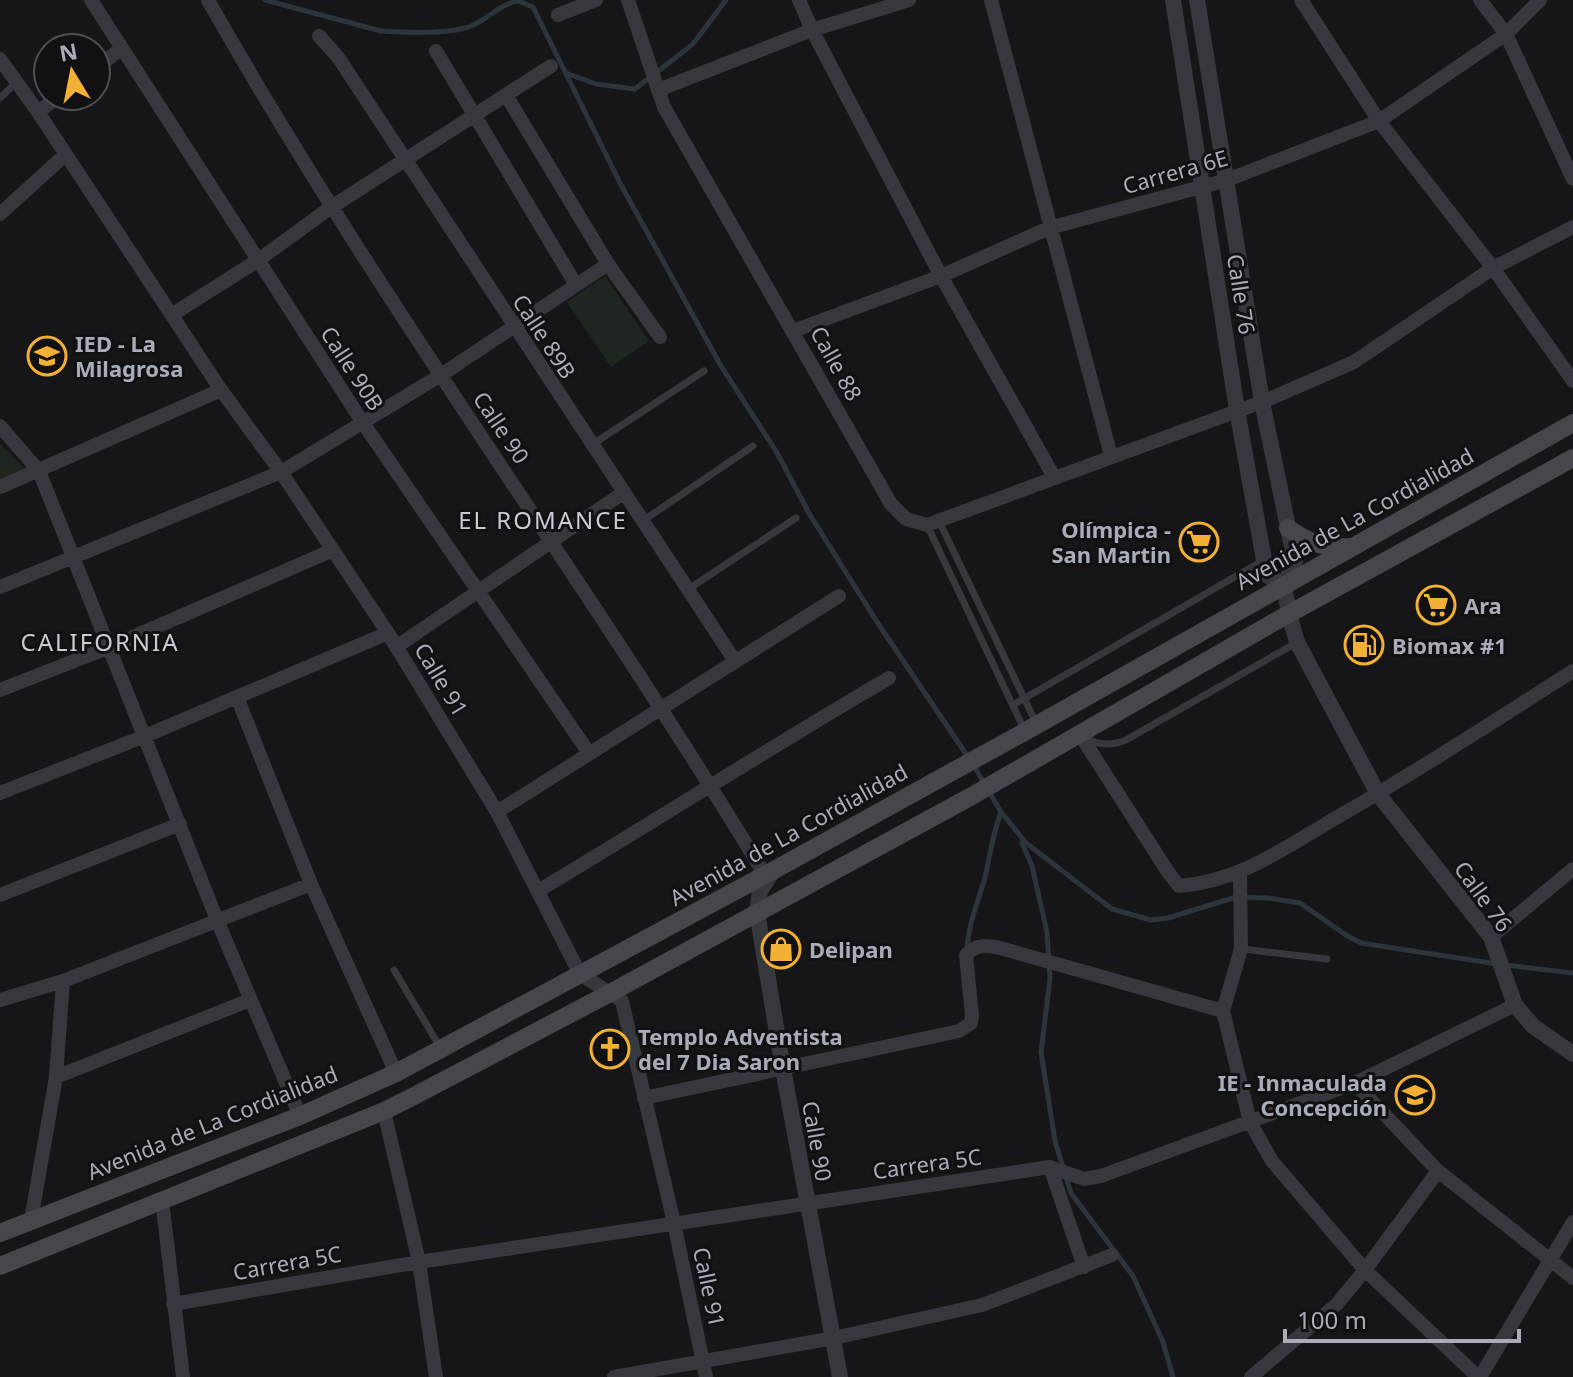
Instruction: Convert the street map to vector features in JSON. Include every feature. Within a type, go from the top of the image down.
[{"type":"main road","name":"Avenida de La Cordialidad","points":[[0,1233],[300,1116],[396,1073],[769,873],[1573,423]]},
{"type":"main road","points":[[0,1266],[384,1111],[610,993],[970,797],[1289,614],[1573,458]]},
{"type":"main road","points":[[1288,528],[1323,546],[1351,546]]},
{"type":"street","name":"Calle 90B","points":[[91,0],[363,423],[589,753]]},
{"type":"street","name":"Calle 90","points":[[208,0],[330,208],[769,873]]},
{"type":"street","points":[[558,15],[596,0]]},
{"type":"street","name":"Calle 88","points":[[628,0],[664,107],[891,504],[906,519],[933,523]]},
{"type":"street","points":[[799,0],[941,276],[1054,477]]},
{"type":"street","points":[[658,90],[812,30],[909,0]]},
{"type":"street","points":[[991,0],[1111,456]]},
{"type":"street","name":"Calle 76","points":[[1173,0],[1237,410],[1264,560],[1268,576],[1284,585]]},
{"type":"street","name":"Calle 76","points":[[1197,0],[1262,402],[1295,561],[1284,585],[1297,642],[1378,794],[1494,945],[1515,1005],[1533,1026],[1573,1054]]},
{"type":"street","points":[[1301,0],[1379,121],[1493,268],[1573,381]]},
{"type":"street","points":[[1480,0],[1506,34],[1573,179]]},
{"type":"street","name":"Carrera 6E","points":[[793,331],[941,276],[1049,228],[1227,180],[1379,121],[1506,34],[1540,0]]},
{"type":"street","name":"Calle 89B","points":[[319,36],[338,57],[735,661]]},
{"type":"street","points":[[112,56],[121,49]]},
{"type":"street","points":[[436,51],[576,285]]},
{"type":"street","name":"Calle 91","points":[[0,59],[32,103]]},
{"type":"street","points":[[173,314],[257,261],[330,208],[551,66]]},
{"type":"street","points":[[506,95],[608,264],[660,337]]},
{"type":"street","name":"Calle 91","points":[[38,112],[221,390],[281,472],[388,633],[497,812],[580,974],[622,1001],[705,1370]]},
{"type":"street","points":[[0,214],[65,155]]},
{"type":"street","points":[[933,523],[1262,402],[1354,362],[1493,268],[1573,227]]},
{"type":"street","points":[[0,587],[281,472],[441,375],[608,264]]},
{"type":"street","points":[[0,487],[221,390]]},
{"type":"street","points":[[0,426],[39,471],[217,920],[300,1116]]},
{"type":"street","points":[[396,647],[623,493]]},
{"type":"street","points":[[0,690],[110,647],[333,550]]},
{"type":"street","points":[[497,812],[839,596]]},
{"type":"street","points":[[0,793],[145,736],[388,633]]},
{"type":"street","points":[[1079,733],[1179,886],[1240,873],[1378,794],[1573,671]]},
{"type":"street","points":[[538,891],[711,787],[790,735],[889,678]]},
{"type":"street","points":[[237,697],[311,884],[396,1073]]},
{"type":"street","points":[[0,895],[180,824]]},
{"type":"street","points":[[1494,945],[1573,869]]},
{"type":"street","points":[[757,912],[760,891],[769,873]]},
{"type":"street","points":[[1240,873],[1241,949],[1223,1011],[1250,1122],[1272,1161],[1365,1270],[1479,1377],[1573,1222]]},
{"type":"street","points":[[0,1000],[63,981],[311,884]]},
{"type":"street","name":"Calle 90","points":[[757,912],[840,1377]]},
{"type":"street","points":[[644,1098],[949,1034],[971,1023],[966,955],[973,948],[987,946],[1223,1011]]},
{"type":"street","points":[[31,1220],[56,1077],[63,981]]},
{"type":"street","points":[[56,1077],[250,1000]]},
{"type":"street","name":"Carrera 5C","points":[[173,1304],[419,1262],[1050,1167],[1084,1179],[1118,1170],[1355,1083],[1515,1005]]},
{"type":"street","points":[[1355,1083],[1438,1171],[1573,1278]]},
{"type":"street","points":[[384,1111],[419,1262],[436,1377]]},
{"type":"street","points":[[1050,1167],[1084,1267]]},
{"type":"street","points":[[1251,1377],[1337,1304],[1438,1171]]},
{"type":"street","points":[[162,1200],[183,1377]]},
{"type":"street","points":[[614,1377],[705,1370],[982,1305],[1112,1255]]},
{"type":"lane","points":[[0,98],[17,82]]},
{"type":"lane","points":[[591,445],[704,371]]},
{"type":"lane","points":[[642,522],[753,446]]},
{"type":"lane","points":[[687,590],[796,518]]},
{"type":"lane","points":[[933,523],[1023,699],[1031,728]]},
{"type":"lane","points":[[933,523],[1013,705],[1031,728]]},
{"type":"lane","points":[[1013,705],[1264,560]]},
{"type":"lane","points":[[1079,733],[1093,742],[1115,744],[1126,740],[1297,642]]},
{"type":"lane","points":[[1241,949],[1327,959]]},
{"type":"lane","points":[[394,970],[442,1049]]},
{"type":"shaded area","points":[[605,276],[649,341],[611,367],[567,302]]},
{"type":"shaded area","points":[[0,444],[27,471],[0,481]]},
{"type":"waterway","points":[[265,0],[381,31],[402,32],[437,32],[469,27],[518,1],[533,7],[621,185],[721,366],[776,451],[810,515],[877,622],[968,757]]},
{"type":"waterway","points":[[566,73],[596,84],[635,89],[693,44],[726,0]]},
{"type":"waterway","points":[[974,766],[1001,812],[1026,843],[1112,909],[1151,920],[1168,918],[1236,897],[1268,898],[1300,903],[1361,943],[1497,964]]},
{"type":"waterway","points":[[967,950],[1001,812]]},
{"type":"waterway","points":[[1022,843],[1032,866],[1047,932],[1050,979],[1041,1052],[1055,1141],[1071,1193],[1133,1276],[1163,1342],[1173,1377]]},
{"type":"waterway","points":[[1506,965],[1573,973]]},
{"type":"place","name":"IED - La Milagrosa","points":[[47,356]]},
{"type":"place","name":"Olímpica - San Martin","points":[[1199,542]]},
{"type":"place","name":"Ara","points":[[1436,605]]},
{"type":"place","name":"Biomax #1","points":[[1364,645]]},
{"type":"place","name":"Delipan","points":[[781,949]]},
{"type":"place","name":"Templo Adventista del 7 Dia Saron","points":[[610,1049]]},
{"type":"place","name":"IE - Inmaculada Concepción","points":[[1415,1095]]},
{"type":"district","name":"EL ROMANCE","points":[[543,519]]},
{"type":"district","name":"CALIFORNIA","points":[[100,641]]}]
